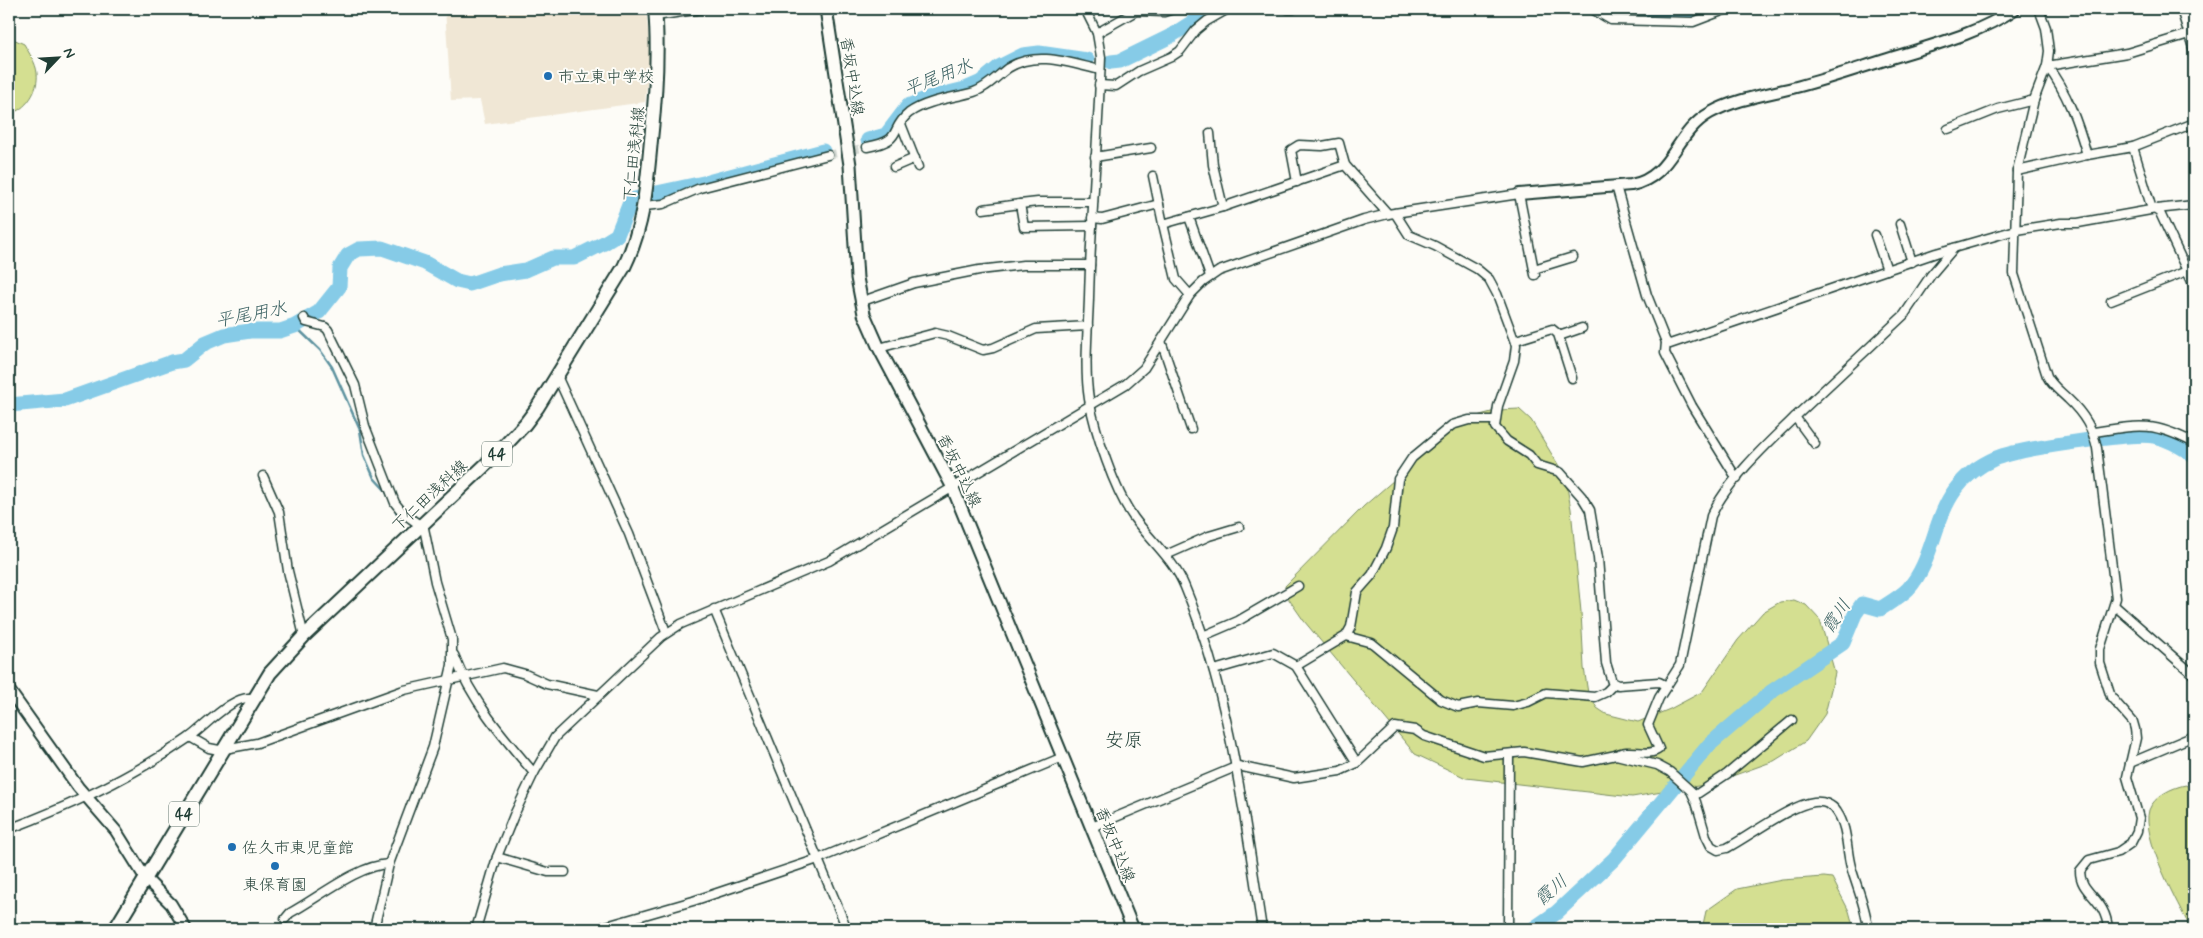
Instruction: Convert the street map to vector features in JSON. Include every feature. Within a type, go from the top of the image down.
[{"type":"main road","name":"香坂中込線","points":[[826,9],[850,164],[860,302],[879,348],[952,486],[1133,929]]},
{"type":"main road","name":"下仁田浅科線","points":[[115,929],[270,673],[304,636],[514,437],[537,408],[624,267],[634,246],[644,206],[658,66],[656,12]]},
{"type":"street","points":[[656,12],[702,9]]},
{"type":"street","points":[[1085,9],[1096,33],[1100,70],[1088,326],[1087,378],[1090,404],[1108,462],[1123,499],[1134,518],[1166,555],[1184,584],[1203,636],[1214,670],[1236,766],[1262,929]]},
{"type":"street","points":[[1096,33],[1136,11],[1164,12],[1173,9]]},
{"type":"street","points":[[1099,85],[1116,86],[1139,71],[1172,57],[1180,51],[1196,30],[1228,9]]},
{"type":"street","points":[[1288,9],[1294,9]]},
{"type":"street","points":[[1592,9],[1611,20],[1693,22],[1727,9]]},
{"type":"street","points":[[476,929],[497,857],[534,773],[555,737],[666,632],[714,609],[829,561],[1138,374],[1190,295],[1210,276],[1237,264],[1392,213],[1519,194],[1640,184],[1654,177],[1665,166],[1677,144],[1692,126],[1720,108],[1821,80],[1958,38],[2015,9]]},
{"type":"street","points":[[2038,9],[2048,39],[2047,66],[2034,100],[2017,171],[2014,255],[2016,286],[2051,384],[2081,412],[2094,434],[2115,577],[2115,606],[2100,649],[2100,662],[2109,692],[2132,722],[2135,729],[2136,738],[2130,763],[2128,784],[2139,818],[2134,838],[2118,852],[2089,860],[2080,871],[2082,884],[2103,909],[2108,929]]},
{"type":"street","points":[[2181,9],[2194,51]]},
{"type":"street","points":[[2047,66],[2127,53],[2189,34]]},
{"type":"street","points":[[867,146],[888,142],[910,112],[928,104],[977,91],[1008,68],[1028,59],[1047,59],[1100,70]]},
{"type":"street","points":[[2047,66],[2059,83],[2075,115],[2087,155]]},
{"type":"street","points":[[1948,129],[1998,109],[2034,100]]},
{"type":"street","points":[[2017,171],[2133,147],[2194,123]]},
{"type":"street","points":[[901,124],[918,167]]},
{"type":"street","points":[[1210,133],[1213,164],[1222,207]]},
{"type":"street","points":[[1297,182],[1291,150],[1299,145],[1322,146],[1340,143],[1345,165],[1392,213],[1409,236],[1435,246],[1484,273],[1497,294],[1516,340],[1514,361],[1495,420],[1495,427],[1507,441],[1530,455],[1537,465],[1560,472],[1590,510],[1598,558],[1606,663],[1609,676],[1614,684]]},
{"type":"street","points":[[2133,147],[2151,206],[2160,213],[2194,286]]},
{"type":"street","points":[[1095,157],[1151,148]]},
{"type":"street","points":[[644,206],[663,204],[700,188],[828,155]]},
{"type":"street","points":[[894,167],[915,158]]},
{"type":"street","points":[[1163,224],[1222,207],[1345,165]]},
{"type":"street","points":[[1153,176],[1176,279],[1190,295]]},
{"type":"street","points":[[1616,186],[1647,295],[1666,342],[1665,354],[1692,406],[1737,479]]},
{"type":"street","points":[[1519,194],[1534,272],[1572,257]]},
{"type":"street","points":[[983,209],[1020,204],[1093,202]]},
{"type":"street","points":[[1020,204],[1024,227],[1092,222],[1159,204]]},
{"type":"street","points":[[1666,342],[1670,344],[1705,333],[1887,270],[2016,230],[2061,223],[2078,223],[2156,209],[2194,205]]},
{"type":"street","points":[[1189,217],[1210,276]]},
{"type":"street","points":[[1900,224],[1912,262]]},
{"type":"street","points":[[1875,235],[1887,270]]},
{"type":"street","points":[[1092,827],[1236,766],[1288,777],[1306,778],[1340,771],[1356,763],[1396,727],[1415,730],[1424,736],[1484,756],[1524,752],[1583,762],[1626,751],[1652,752],[1659,749],[1648,726],[1659,698],[1680,665],[1712,516],[1721,500],[1762,448],[1904,315],[1931,275],[1954,248]]},
{"type":"street","points":[[860,302],[894,292],[914,283],[978,270],[1023,265],[1090,265]]},
{"type":"street","points":[[2111,301],[2187,271]]},
{"type":"street","points":[[305,320],[328,330],[355,385],[365,426],[394,503],[403,513],[422,526],[425,531],[435,582],[449,626],[453,653],[462,677],[496,727],[534,773]]},
{"type":"street","points":[[879,348],[935,333],[948,336],[977,349],[989,350],[1036,329],[1088,326]]},
{"type":"street","points":[[1559,336],[1582,328]]},
{"type":"street","points":[[1516,340],[1552,329],[1559,336],[1572,378]]},
{"type":"street","points":[[1161,341],[1191,429]]},
{"type":"street","points":[[557,376],[629,534],[666,632]]},
{"type":"street","points":[[1795,416],[1815,444]]},
{"type":"street","points":[[1296,666],[1346,636],[1354,619],[1356,592],[1372,575],[1386,548],[1393,528],[1398,480],[1402,471],[1420,450],[1431,444],[1452,425],[1469,420],[1495,420]]},
{"type":"street","points":[[2094,434],[2151,425],[2194,442]]},
{"type":"street","points":[[263,476],[278,512],[288,571],[304,636]]},
{"type":"street","points":[[1166,555],[1208,536],[1239,527]]},
{"type":"street","points":[[1203,636],[1238,622],[1298,586]]},
{"type":"street","points":[[2115,606],[2194,675]]},
{"type":"street","points":[[714,609],[847,929]]},
{"type":"street","points":[[1346,636],[1366,639],[1372,642],[1441,700],[1458,707],[1478,703],[1513,706],[1528,702],[1546,692],[1595,697],[1606,692],[1614,684],[1659,682],[1667,686]]},
{"type":"street","points":[[374,929],[389,864],[428,763],[453,653]]},
{"type":"street","points":[[1214,670],[1273,654],[1296,666],[1356,763]]},
{"type":"street","points":[[190,737],[209,748],[224,749],[257,743],[404,690],[508,668],[547,684],[598,695]]},
{"type":"street","points":[[9,690],[86,797],[116,831],[146,879],[171,904],[186,929]]},
{"type":"street","points":[[9,829],[86,797],[122,779],[190,737],[233,703],[245,697],[254,699]]},
{"type":"street","points":[[1694,796],[1727,774],[1792,720]]},
{"type":"street","points":[[2130,763],[2194,736]]},
{"type":"street","points":[[1508,929],[1509,754]]},
{"type":"street","points":[[1616,755],[1657,765],[1676,776],[1694,796],[1706,836],[1711,846],[1718,850],[1727,848],[1794,809],[1811,802],[1822,802],[1833,806],[1842,822],[1851,867],[1860,892],[1868,929]]},
{"type":"street","points":[[596,929],[693,900],[818,859],[1063,757]]},
{"type":"street","points":[[497,857],[548,872],[565,872]]},
{"type":"street","points":[[285,919],[290,912],[322,896],[340,882],[376,866],[389,864]]},
{"type":"shaded area","name":"市立東中学校","points":[[445,9],[646,9],[650,52],[645,102],[485,124],[480,100],[451,101]]},
{"type":"green space","points":[[9,37],[24,44],[35,66],[37,80],[34,93],[26,104],[9,114]]},
{"type":"green space","points":[[1519,409],[1531,420],[1565,476],[1571,509],[1581,612],[1584,668],[1588,693],[1597,708],[1606,714],[1638,722],[1670,709],[1702,692],[1738,640],[1763,612],[1780,602],[1794,600],[1806,605],[1820,620],[1835,673],[1825,714],[1806,741],[1774,761],[1710,784],[1632,797],[1466,778],[1415,754],[1304,621],[1288,598],[1285,586],[1364,506],[1454,428],[1480,415],[1499,410]]},
{"type":"green space","points":[[2186,785],[2194,793],[2194,929],[2191,929],[2162,871],[2150,837],[2148,822],[2151,805],[2159,796]]},
{"type":"green space","points":[[1832,878],[1849,911],[1854,929],[1702,929],[1706,911],[1737,889],[1782,880]]},
{"type":"waterway","name":"平尾用水","points":[[1111,62],[1120,61],[1169,37],[1213,9]]},
{"type":"waterway","name":"平尾用水","points":[[1601,9],[1608,14],[1649,13],[1697,16],[1713,9]]},
{"type":"waterway","name":"平尾用水","points":[[868,140],[886,135],[908,106],[928,98],[965,89],[981,82],[999,67],[1023,55],[1039,53],[1087,60]]},
{"type":"waterway","name":"平尾用水","points":[[652,194],[708,182],[823,151]]},
{"type":"waterway","name":"平尾用水","points":[[9,405],[65,400],[172,362],[184,360],[205,343],[224,335],[250,331],[280,331],[295,326],[319,312],[339,287],[340,268],[348,255],[359,249],[382,248],[425,263],[457,281],[470,284],[499,274],[526,270],[553,258],[574,258],[604,243],[617,235],[631,200],[639,198]]},
{"type":"waterway","points":[[295,326],[320,350],[332,367],[360,430],[364,455],[374,478],[385,490],[404,527]]},
{"type":"waterway","name":"霞川","points":[[1533,929],[1556,913],[1614,859],[1709,745],[1771,692],[1843,643],[1855,614],[1862,604],[1880,609],[1908,589],[1923,566],[1942,514],[1955,490],[1968,476],[1984,464],[1996,458],[2026,450],[2075,442],[2142,435],[2159,437],[2194,455]]},
{"type":"tunnel","points":[[828,155],[867,147]]},
{"type":"place","name":"市立東中学校","points":[[548,76]]},
{"type":"place","name":"佐久市東児童館","points":[[232,847]]},
{"type":"place","name":"東保育園","points":[[275,866]]},
{"type":"district","name":"安原","points":[[1124,739]]}]
